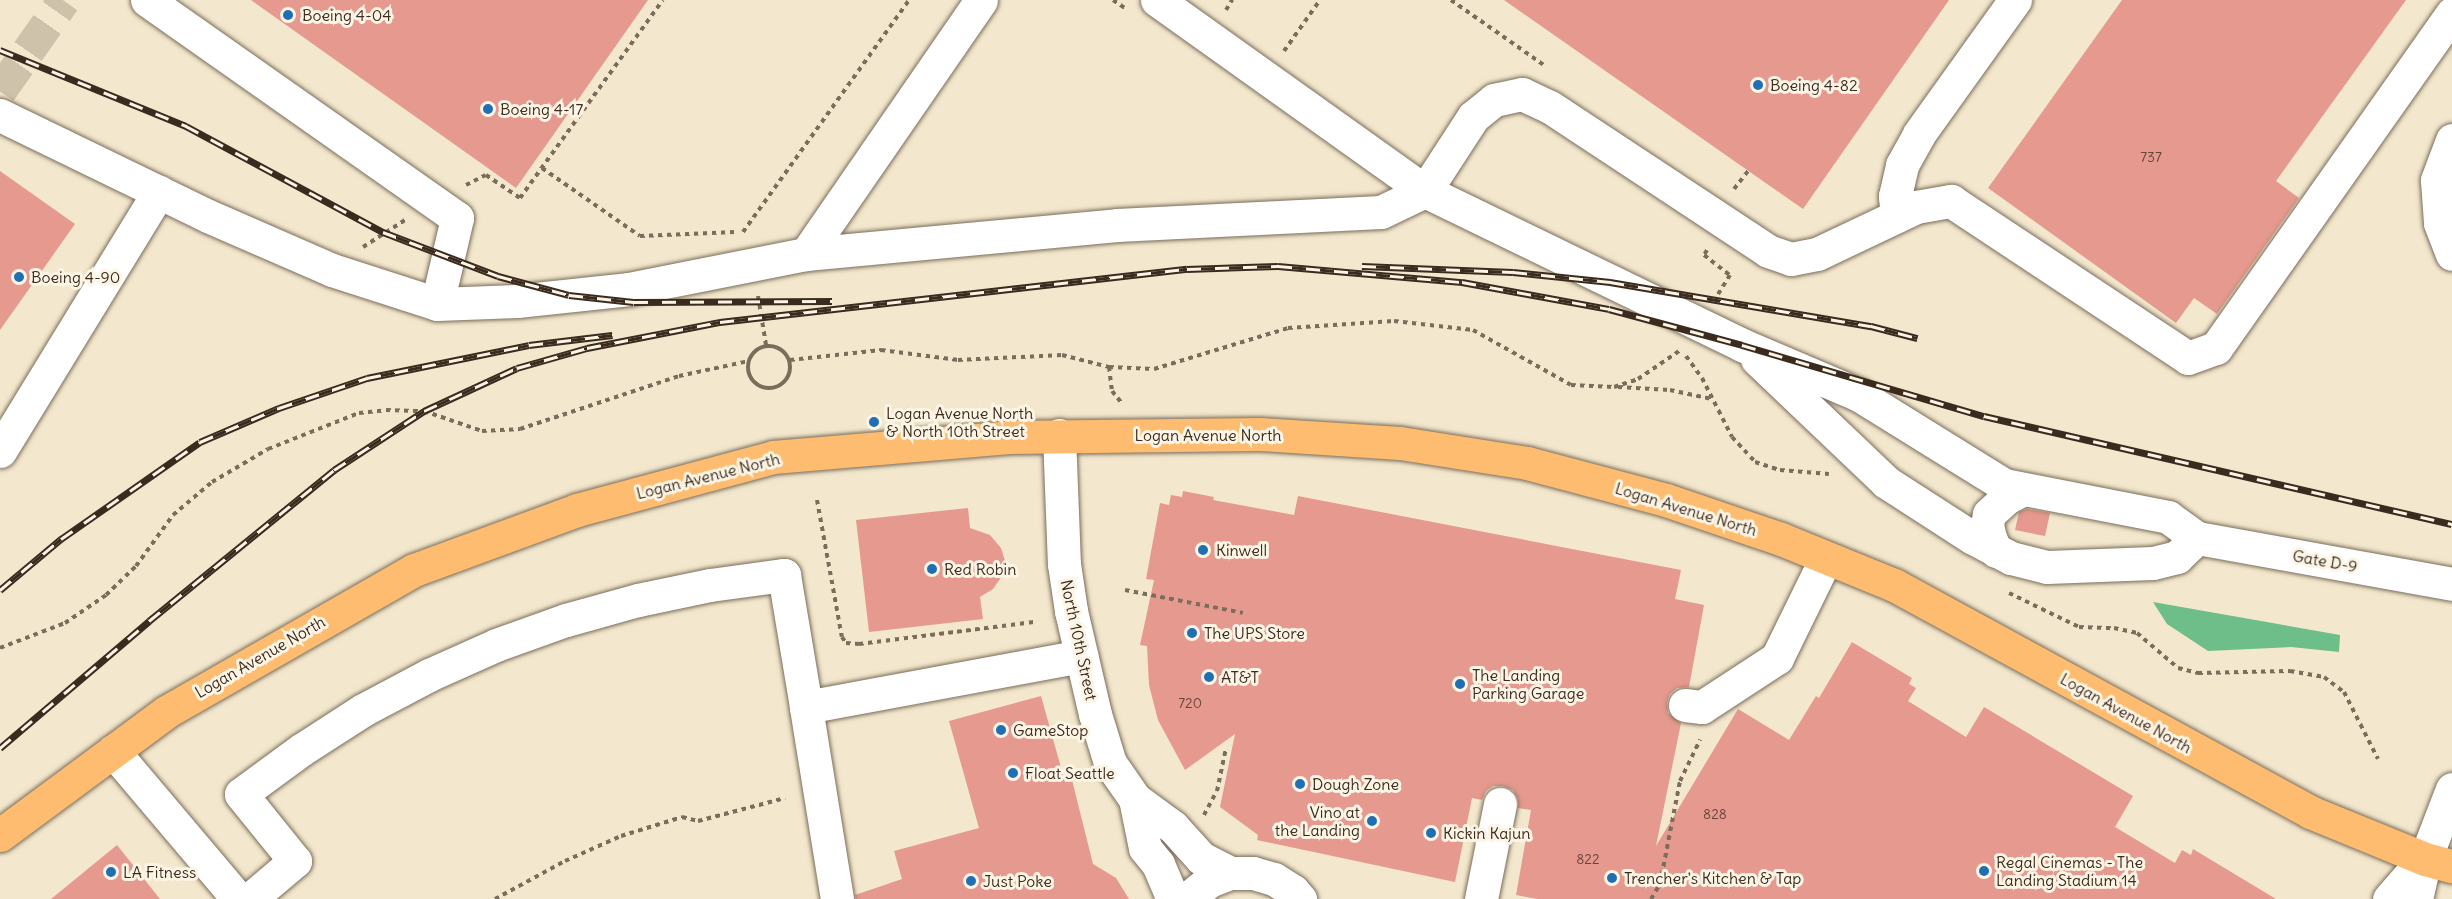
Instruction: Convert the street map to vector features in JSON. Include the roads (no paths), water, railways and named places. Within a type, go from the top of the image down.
[{"type":"main road","name":"Logan Avenue North","points":[[0,835],[166,712],[234,671],[414,570],[577,510],[773,457],[1059,435],[1260,434],[1400,443],[1527,463],[1666,500],[1781,539],[1894,585],[2310,812],[2438,862]]},
{"type":"street","points":[[147,0],[457,218],[437,304]]},
{"type":"street","points":[[806,254],[981,0]]},
{"type":"street","points":[[1157,0],[1425,190],[1742,345],[1859,394],[2004,486],[2168,517],[2197,538],[2176,557],[2153,563],[2047,567],[2011,558],[1886,482],[1742,345]]},
{"type":"street","points":[[1897,216],[1895,195],[1902,165],[1919,134],[2015,0]]},
{"type":"street","points":[[0,115],[159,192],[332,270],[437,304],[517,301],[629,288],[806,254],[1117,225],[1381,212],[1425,190],[1473,117],[1494,100],[1522,94],[1550,106],[1768,251],[1791,259],[1817,254],[1916,207],[1951,201],[2188,358],[2216,348],[2452,14]]},
{"type":"street","points":[[2452,140],[2437,180],[2440,223],[2452,254]]},
{"type":"street","points":[[0,451],[159,192]]},
{"type":"street","name":"North 10th Street","points":[[1059,435],[1064,564],[1081,656],[1110,763],[1135,799],[1173,827],[1201,858],[1230,873]]},
{"type":"street","points":[[1996,550],[1989,538],[1987,525],[1989,514],[2006,498],[2022,490]]},
{"type":"street","name":"Gate D-9","points":[[2197,538],[2452,584]]},
{"type":"street","points":[[1694,706],[1776,658],[1826,558]]},
{"type":"street","points":[[250,899],[295,861],[241,794],[327,733],[429,675],[496,645],[566,620],[638,600],[710,585],[784,575],[837,899]]},
{"type":"street","points":[[806,707],[1081,656]]},
{"type":"street","points":[[113,751],[238,899]]},
{"type":"street","points":[[2416,899],[2438,862],[2452,789]]},
{"type":"street","name":"North 10th Street","points":[[1135,799],[1145,848],[1158,864],[1173,899]]},
{"type":"street","points":[[1481,899],[1500,804]]},
{"type":"street","points":[[2389,899],[2438,862]]},
{"type":"street","points":[[1187,899],[1209,881],[1230,873],[1253,873],[1274,879],[1293,891],[1300,899]]},
{"type":"tunnel","points":[[0,91],[64,0]]},
{"type":"railway","points":[[0,50],[186,126],[383,232],[498,276],[569,295],[634,302],[832,301]]},
{"type":"railway","points":[[0,748],[149,621],[334,470],[424,411],[517,368],[587,348],[720,322],[1187,269],[1278,266],[1462,282],[1609,309],[1742,345],[1984,416],[2452,524]]},
{"type":"railway","points":[[1362,266],[1513,272],[1610,282],[1871,326],[1917,338]]},
{"type":"railway","points":[[0,590],[61,539],[200,442],[279,408],[367,378],[529,345],[612,335]]},
{"type":"place","name":"Boeing 4-04","points":[[288,15]]},
{"type":"place","name":"Boeing 4-82","points":[[1758,85]]},
{"type":"place","name":"Boeing 4-17","points":[[488,109]]},
{"type":"place","name":"Boeing 4-90","points":[[19,277]]},
{"type":"place","name":"Logan Avenue North & North 10th Street","points":[[874,422]]},
{"type":"place","name":"Kinwell","points":[[1203,550]]},
{"type":"place","name":"Red Robin","points":[[932,569]]},
{"type":"place","name":"The UPS Store","points":[[1192,633]]},
{"type":"place","name":"AT&T","points":[[1209,677]]},
{"type":"place","name":"The Landing Parking Garage","points":[[1460,684]]},
{"type":"place","name":"GameStop","points":[[1001,730]]},
{"type":"place","name":"Float Seattle","points":[[1013,773]]},
{"type":"place","name":"Dough Zone","points":[[1300,784]]},
{"type":"place","name":"Vino at the Landing","points":[[1372,821]]},
{"type":"place","name":"Kickin Kajun","points":[[1431,833]]},
{"type":"place","name":"Regal Cinemas - The Landing Stadium 14","points":[[1984,871]]},
{"type":"place","name":"LA Fitness","points":[[111,872]]},
{"type":"place","name":"Trencher's Kitchen & Tap","points":[[1612,878]]},
{"type":"place","name":"Just Poke","points":[[971,881]]}]
